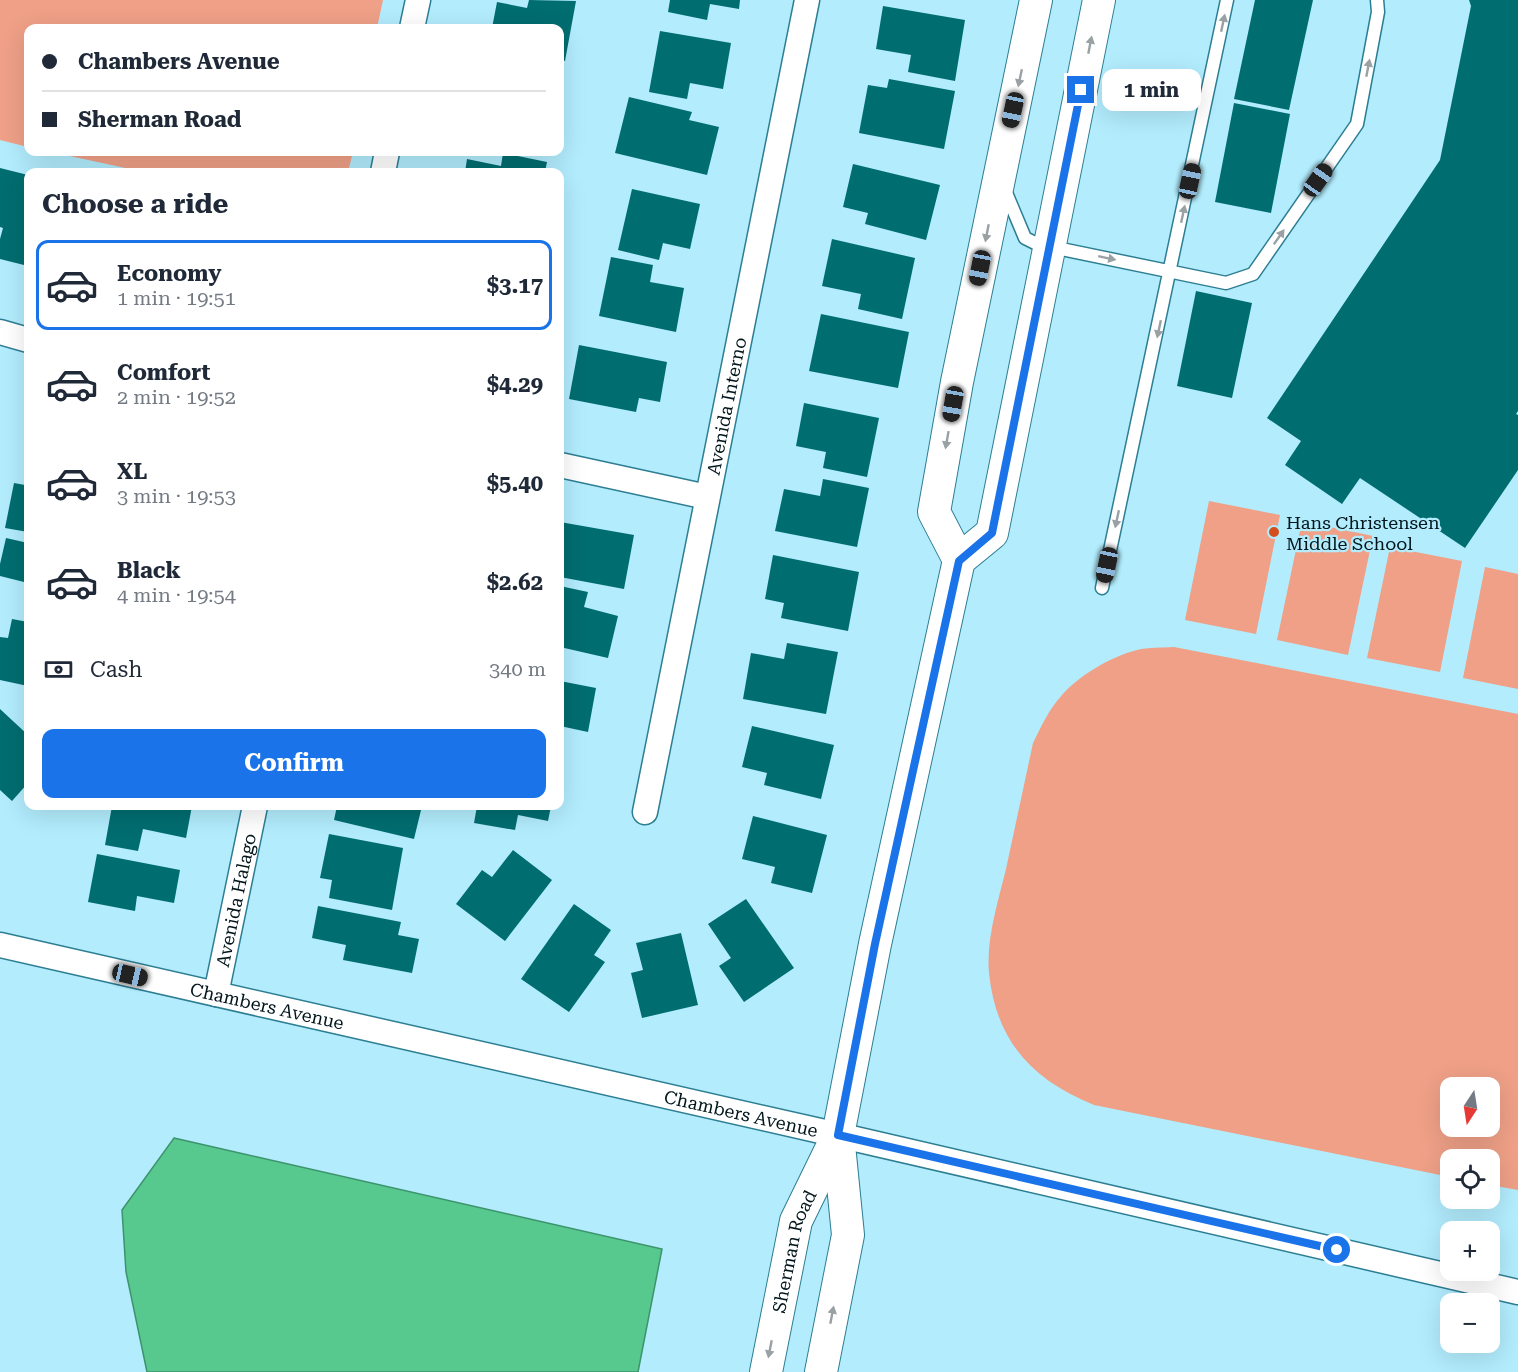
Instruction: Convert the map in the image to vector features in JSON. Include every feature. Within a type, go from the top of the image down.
[{"type":"street","points":[[413,24],[418,0]]},
{"type":"street","name":"Avenida Interno","points":[[645,812],[807,0]]},
{"type":"street","points":[[1036,0],[957,382],[934,513],[959,561],[992,533],[1099,0]]},
{"type":"street","points":[[0,332],[24,339]]},
{"type":"street","points":[[564,466],[707,497]]},
{"type":"street","name":"Sherman Road","points":[[766,1372],[796,1221],[838,1135],[875,944],[959,561]]},
{"type":"street","name":"Avenida Halago","points":[[216,994],[254,810]]},
{"type":"street","name":"Chambers Avenue","points":[[0,945],[1518,1292]]},
{"type":"street","name":"Sherman Road","points":[[821,1372],[848,1235],[838,1135]]},
{"type":"lane","points":[[1102,588],[1227,0]]},
{"type":"lane","points":[[999,176],[1024,238],[1050,246],[1226,283],[1253,274],[1357,124],[1378,12],[1377,0]]},
{"type":"shaded area","points":[[0,0],[383,0],[378,24],[24,24],[24,146],[0,140]]},
{"type":"shaded area","points":[[70,156],[352,156],[349,168],[125,168]]},
{"type":"shaded area","points":[[1209,501],[1280,515],[1256,634],[1185,620]]},
{"type":"shaded area","points":[[1302,521],[1373,536],[1348,655],[1277,640]]},
{"type":"shaded area","points":[[1390,547],[1462,561],[1440,672],[1367,658]]},
{"type":"shaded area","points":[[1485,567],[1518,574],[1518,689],[1463,678]]},
{"type":"shaded area","points":[[1174,647],[1518,714],[1518,1190],[1500,1187],[1500,1149],[1440,1149],[1440,1175],[1094,1105],[1072,1095],[1035,1070],[1009,1038],[993,997],[989,973],[989,947],[1033,743],[1057,700],[1069,688],[1106,662],[1146,648]]},
{"type":"shaded area","points":[[174,1138],[662,1249],[638,1372],[147,1372],[126,1272],[122,1210]]},
{"type":"building","points":[[529,0],[576,1],[565,61],[564,24],[493,24],[497,2],[527,8]]},
{"type":"building","points":[[670,0],[740,0],[739,9],[710,4],[707,20],[668,12]]},
{"type":"building","points":[[1255,0],[1313,0],[1289,110],[1234,99]]},
{"type":"building","points":[[1469,0],[1518,0],[1518,411],[1516,414],[1518,415],[1518,470],[1465,548],[1360,478],[1342,504],[1285,465],[1301,441],[1267,418],[1440,160],[1471,6]]},
{"type":"building","points":[[883,6],[965,20],[955,81],[908,72],[911,55],[876,49]]},
{"type":"building","points":[[660,31],[731,43],[723,89],[690,83],[687,99],[649,92]]},
{"type":"building","points":[[889,79],[955,91],[944,149],[859,133],[868,85],[887,88]]},
{"type":"building","points":[[629,97],[692,112],[689,120],[719,127],[707,175],[615,153]]},
{"type":"building","points":[[1234,103],[1290,114],[1271,213],[1215,202]]},
{"type":"building","points":[[503,156],[518,156],[547,162],[546,168],[466,168],[467,159],[501,166]]},
{"type":"building","points":[[853,164],[940,185],[926,240],[865,224],[868,213],[843,207]]},
{"type":"building","points":[[0,168],[24,174],[24,265],[0,259],[0,239],[3,228],[0,227]]},
{"type":"building","points":[[632,189],[700,204],[690,249],[663,243],[659,260],[618,250]]},
{"type":"building","points":[[832,239],[915,258],[902,319],[858,309],[861,294],[822,286]]},
{"type":"building","points":[[611,257],[653,265],[650,282],[684,288],[676,332],[599,316]]},
{"type":"building","points":[[1196,291],[1252,303],[1232,398],[1177,386]]},
{"type":"building","points":[[821,314],[909,332],[898,388],[809,371]]},
{"type":"building","points":[[579,345],[667,362],[660,402],[639,398],[636,412],[569,399]]},
{"type":"building","points":[[804,403],[879,418],[867,477],[823,468],[826,452],[796,446]]},
{"type":"building","points":[[823,479],[869,488],[857,547],[775,531],[784,489],[820,496]]},
{"type":"building","points":[[14,483],[24,485],[24,531],[5,528]]},
{"type":"building","points":[[564,523],[634,535],[624,589],[564,578]]},
{"type":"building","points":[[6,538],[24,542],[24,582],[0,576],[0,564]]},
{"type":"building","points":[[773,555],[859,572],[848,631],[781,618],[784,603],[765,599]]},
{"type":"building","points":[[564,587],[588,592],[584,607],[618,616],[608,658],[564,648]]},
{"type":"building","points":[[12,619],[24,621],[24,685],[0,680],[0,637],[8,638]]},
{"type":"building","points":[[787,643],[838,652],[826,714],[743,699],[751,653],[784,659]]},
{"type":"building","points":[[564,682],[596,688],[588,732],[564,727]]},
{"type":"building","points":[[0,709],[24,731],[24,788],[12,801],[0,790]]},
{"type":"building","points":[[752,726],[834,745],[821,799],[764,785],[767,773],[742,767]]},
{"type":"building","points":[[111,810],[191,810],[186,838],[143,829],[138,851],[105,845]]},
{"type":"building","points":[[336,810],[421,810],[414,839],[334,820]]},
{"type":"building","points":[[476,810],[550,810],[548,821],[518,815],[515,830],[474,823]]},
{"type":"building","points":[[753,816],[827,835],[812,893],[771,883],[775,867],[742,859]]},
{"type":"building","points":[[329,834],[403,848],[392,910],[329,898],[332,880],[320,878]]},
{"type":"building","points":[[513,850],[552,880],[505,941],[456,904],[482,870],[492,877]]},
{"type":"building","points":[[97,854],[180,870],[174,903],[137,896],[135,911],[88,902]]},
{"type":"building","points":[[746,899],[794,968],[744,1002],[719,966],[731,958],[708,924]]},
{"type":"building","points":[[574,904],[611,930],[594,955],[605,962],[569,1012],[521,979]]},
{"type":"building","points":[[318,906],[401,922],[398,935],[419,939],[412,973],[343,960],[346,945],[312,938]]},
{"type":"building","points":[[681,933],[698,1005],[642,1018],[631,973],[643,970],[636,943]]},
{"type":"place","name":"Hans Christensen Middle School","points":[[1274,532]]},
{"type":"route","points":[[1081,90],[992,533],[959,561],[875,944],[838,1135],[1337,1250]]}]
